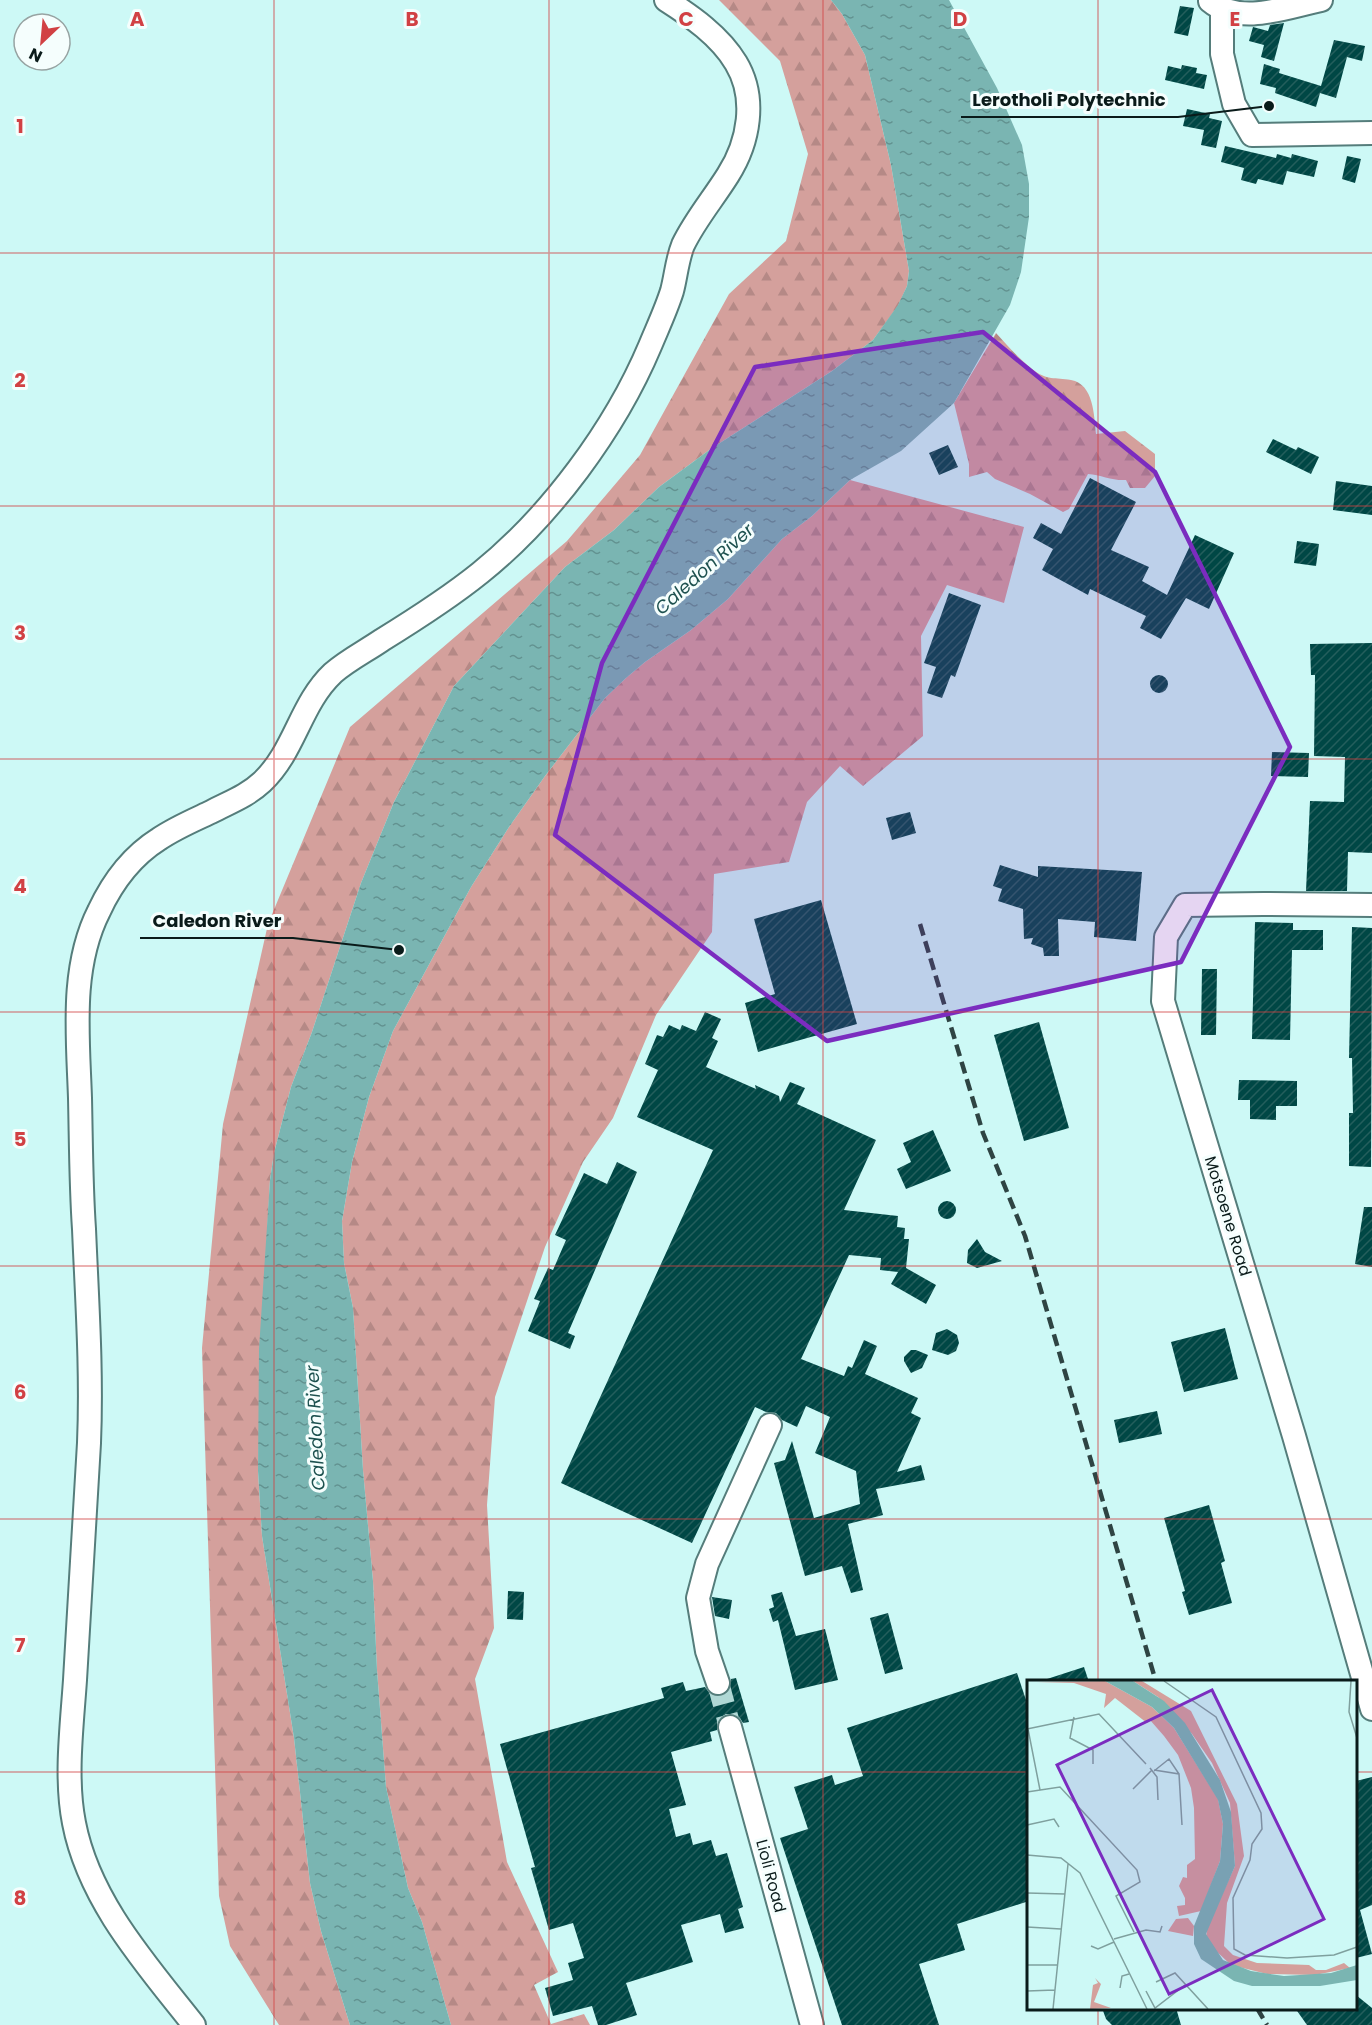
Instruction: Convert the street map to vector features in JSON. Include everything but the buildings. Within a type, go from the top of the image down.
[{"type":"street","points":[[194,2025],[130,1944],[103,1900],[80,1848],[72,1816],[70,1784],[72,1724],[89,1438],[90,1354],[83,1222],[77,1013],[81,975],[89,937],[100,908],[117,880],[134,859],[158,839],[240,799],[271,773],[287,750],[304,711],[325,681],[340,667],[445,600],[485,569],[527,530],[581,465],[618,409],[647,353],[673,290],[677,262],[684,243],[730,173],[741,150],[749,121],[747,94],[738,65],[719,42],[698,23],[666,0]]},
{"type":"street","points":[[1321,0],[1254,14],[1216,5],[1222,54],[1234,104],[1251,135],[1372,133]]},
{"type":"street","name":"Motsoene Road","points":[[1372,906],[1185,905],[1166,937],[1163,1001],[1294,1436],[1372,1709]]},
{"type":"street","points":[[718,1683],[707,1652],[698,1598],[707,1564],[770,1425]]},
{"type":"street","name":"Lioli Road","points":[[730,1727],[812,2025]]},
{"type":"highlighted area","points":[[983,332],[1155,472],[1290,747],[1181,962],[827,1041],[555,835],[602,663],[755,367]]},
{"type":"green space","points":[[719,0],[831,0],[842,14],[865,55],[891,165],[909,271],[907,286],[898,306],[873,340],[832,371],[712,448],[659,487],[614,530],[565,567],[454,686],[394,802],[361,883],[312,1032],[291,1087],[274,1153],[270,1180],[265,1272],[258,1471],[262,1536],[294,1738],[310,1883],[321,1931],[350,2025],[279,2025],[230,1946],[219,1896],[202,1348],[223,1124],[268,924],[350,727],[567,541],[640,455],[729,294],[786,241],[808,154],[780,61]]},
{"type":"green space","points":[[996,333],[1037,373],[1047,377],[1071,380],[1084,388],[1091,402],[1096,434],[1125,431],[1155,454],[1155,476],[1145,488],[1130,488],[1126,480],[1088,474],[1069,509],[1063,512],[995,479],[987,472],[969,477],[969,464],[954,403]]},
{"type":"green space","points":[[850,480],[1024,527],[1004,603],[947,585],[921,636],[923,736],[863,786],[840,766],[807,802],[789,862],[714,874],[712,932],[656,1015],[613,1118],[583,1162],[545,1247],[495,1397],[487,1505],[494,1628],[475,1679],[507,1862],[558,1972],[534,1985],[551,2024],[584,2014],[590,2025],[451,2025],[422,1922],[408,1888],[386,1787],[353,1308],[344,1263],[342,1221],[352,1162],[369,1097],[393,1031],[471,887],[545,776],[605,698],[645,662],[691,630],[728,599],[782,539],[812,516]]},
{"type":"water","points":[[831,0],[949,0],[997,88],[1022,145],[1029,184],[1029,217],[1021,272],[1010,305],[954,403],[901,451],[850,480],[812,516],[782,539],[728,599],[691,630],[645,662],[605,698],[509,827],[471,887],[393,1031],[369,1097],[352,1162],[342,1221],[344,1263],[353,1308],[386,1787],[408,1888],[422,1922],[451,2025],[350,2025],[321,1931],[310,1883],[294,1738],[262,1536],[258,1471],[259,1349],[270,1180],[274,1153],[291,1087],[312,1032],[361,883],[394,802],[454,686],[565,567],[614,530],[659,487],[712,448],[832,371],[873,340],[898,305],[907,286],[909,271],[891,165],[865,55],[842,14]]},
{"type":"tunnel","points":[[718,1683],[730,1727]]},
{"type":"railway","points":[[920,924],[983,1133],[1025,1236],[1155,1680]]},
{"type":"railway","points":[[1258,2010],[1267,2025]]},
{"type":"place","name":"Lerotholi Polytechnic","points":[[1269,106]]},
{"type":"place","name":"Caledon River","points":[[399,950]]}]
